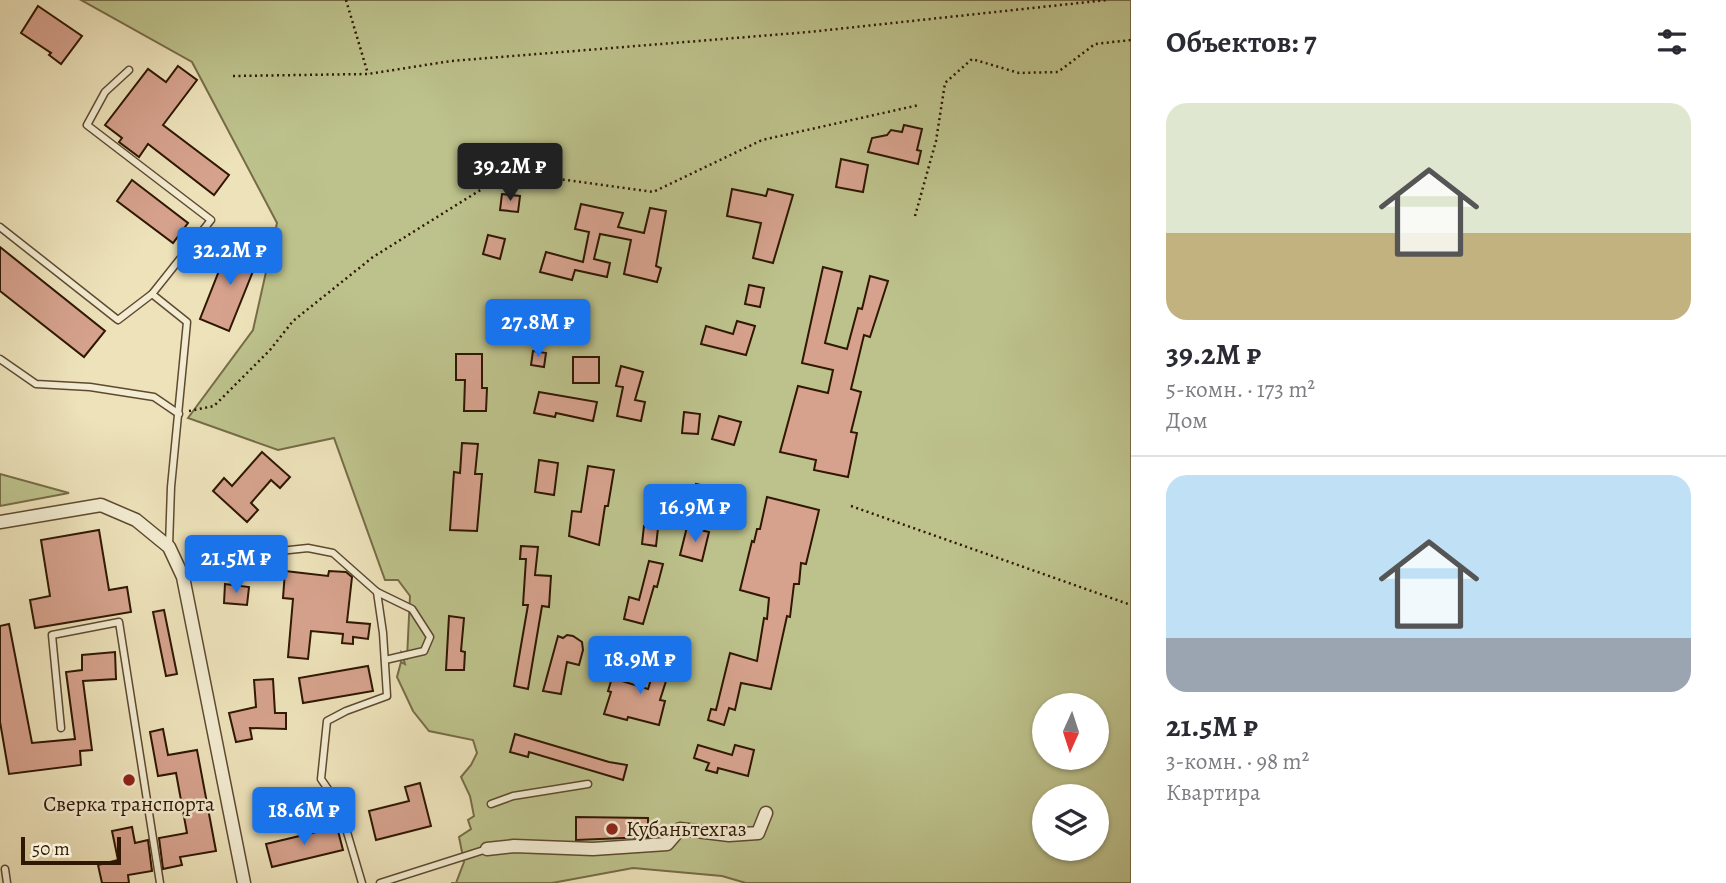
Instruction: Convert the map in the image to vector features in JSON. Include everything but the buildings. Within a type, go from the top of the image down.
[{"type":"street","points":[[0,522],[101,505],[136,520],[169,547],[183,577],[243,883]]},
{"type":"street","points":[[487,849],[514,846],[593,849],[667,844],[680,829],[729,835],[758,833],[766,813]]},
{"type":"lane","points":[[0,228],[118,320],[152,293],[211,220],[87,125],[105,92],[129,70]]},
{"type":"lane","points":[[152,293],[187,323],[171,487],[169,547]]},
{"type":"lane","points":[[0,359],[36,384],[90,387],[154,397],[179,414]]},
{"type":"lane","points":[[183,577],[242,555],[308,548],[333,553],[377,592],[412,610],[430,637],[424,651],[385,660]]},
{"type":"lane","points":[[362,883],[339,805],[321,779],[327,721],[387,696],[377,592]]},
{"type":"lane","points":[[61,728],[52,635],[118,622],[160,883]]},
{"type":"lane","points":[[491,804],[513,796],[588,784]]},
{"type":"lane","points":[[380,883],[487,849]]},
{"type":"lane","points":[[5,869],[8,883]]},
{"type":"path","points":[[346,0],[368,74]]},
{"type":"path","points":[[233,76],[368,74],[451,61],[809,32],[1107,0]]},
{"type":"path","points":[[915,216],[936,141],[945,83],[972,59],[1019,73],[1058,72],[1095,44],[1131,40]]},
{"type":"path","points":[[179,414],[214,406],[271,350],[293,321],[373,257],[482,190],[491,174],[567,180],[653,192],[762,140],[919,105]]},
{"type":"path","points":[[851,506],[1131,605]]},
{"type":"green space","points":[[81,0],[1131,0],[1131,883],[746,883],[722,876],[633,868],[552,883],[456,883],[464,862],[459,837],[471,829],[468,820],[474,816],[470,796],[461,777],[477,753],[473,740],[429,731],[413,711],[397,677],[401,662],[405,664],[402,653],[407,658],[410,596],[398,580],[385,580],[334,438],[278,450],[188,418],[253,330],[277,223],[192,62]]},
{"type":"green space","points":[[0,474],[69,493],[0,506]]},
{"type":"place","name":"Сверка транспорта","points":[[129,780]]},
{"type":"place","name":"Кубаньтехгаз","points":[[612,829]]}]
